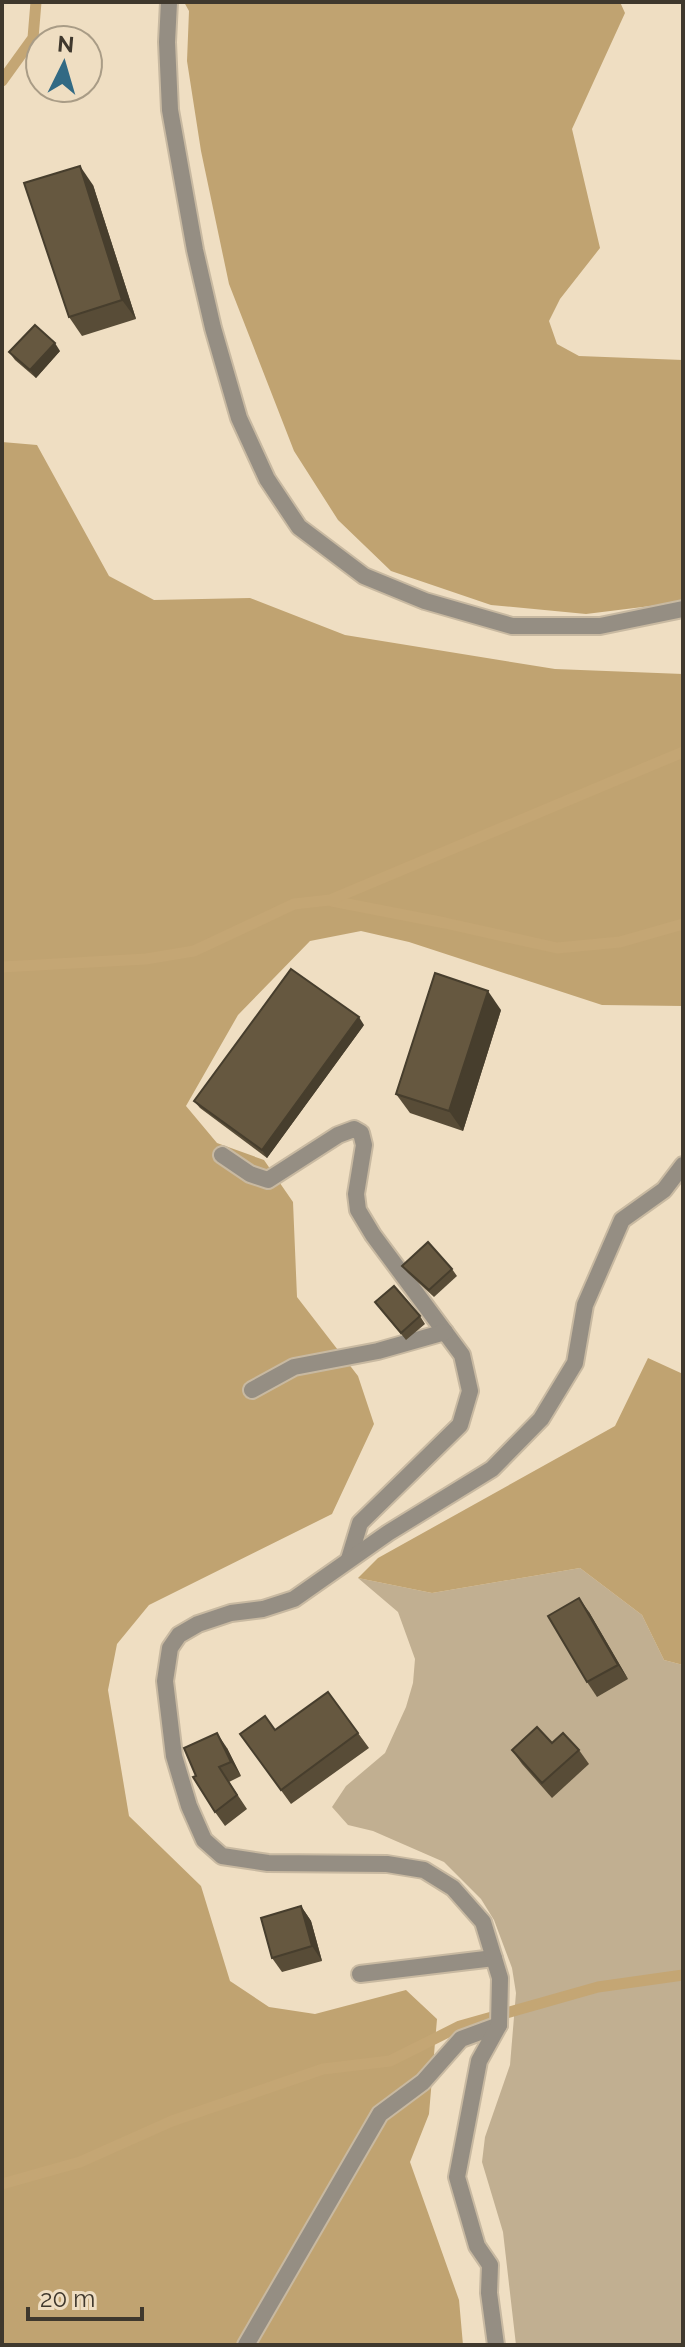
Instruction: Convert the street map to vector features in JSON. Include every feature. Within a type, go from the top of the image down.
[{"type":"street","points":[[169,2],[170,110],[195,250],[213,328],[239,418],[267,479],[299,527],[364,576],[425,601],[512,626],[600,626],[683,609]]},
{"type":"street","points":[[222,1155],[250,1174],[268,1180],[338,1135],[354,1129],[361,1133],[364,1145],[356,1194],[358,1210],[462,1355],[470,1391],[460,1425],[360,1523],[349,1559]]},
{"type":"street","points":[[496,2345],[489,2293],[490,2265],[477,2246],[457,2177],[479,2061],[499,2025],[500,1978],[483,1922],[453,1888],[424,1870],[387,1864],[268,1863],[222,1856],[204,1840],[189,1806],[174,1756],[165,1681],[170,1648],[179,1635],[198,1624],[294,1599],[349,1559],[492,1469],[541,1419],[575,1363],[585,1305],[622,1220],[664,1190],[683,1165]]},
{"type":"street","points":[[252,1390],[294,1367],[378,1351],[445,1332]]},
{"type":"street","points":[[360,1974],[494,1958]]},
{"type":"street","points":[[246,2345],[380,2114],[423,2082],[461,2039],[499,2025]]},
{"type":"shaded area","points":[[184,2],[620,2],[625,13],[572,129],[600,248],[560,299],[549,321],[557,344],[579,356],[683,360],[683,602],[586,614],[491,605],[391,571],[338,520],[294,451],[229,284],[201,151],[187,61],[189,11]]},
{"type":"shaded area","points":[[2,442],[37,445],[109,576],[154,600],[250,598],[345,635],[555,669],[683,674],[683,1006],[602,1005],[409,942],[361,931],[310,941],[238,1015],[186,1106],[217,1143],[264,1160],[293,1202],[297,1297],[358,1376],[374,1424],[332,1514],[149,1605],[117,1644],[108,1690],[129,1816],[201,1886],[230,1981],[269,2007],[315,2014],[406,1990],[437,2019],[429,2114],[410,2162],[459,2300],[463,2345],[2,2345]]},
{"type":"shaded area","points":[[648,1358],[683,1374],[683,1665],[664,1660],[642,1615],[580,1568],[432,1593],[358,1578],[378,1558],[615,1426]]},
{"type":"shaded area","points":[[580,1568],[642,1615],[664,1660],[683,1665],[683,2345],[516,2345],[503,2232],[482,2162],[485,2137],[510,2065],[516,1993],[512,1968],[494,1920],[481,1899],[444,1862],[373,1831],[348,1825],[332,1807],[346,1786],[385,1753],[406,1707],[413,1683],[415,1659],[398,1612],[358,1578],[432,1593]]},
{"type":"building","points":[[80,166],[122,300],[69,317],[24,183]]},
{"type":"building","points":[[35,325],[55,343],[30,370],[9,352]]},
{"type":"building","points":[[291,969],[359,1017],[262,1150],[194,1101]]},
{"type":"building","points":[[435,973],[488,991],[449,1111],[396,1094]]},
{"type":"building","points":[[428,1242],[452,1269],[429,1290],[402,1266]]},
{"type":"building","points":[[394,1286],[420,1316],[401,1333],[375,1302]]},
{"type":"building","points":[[579,1598],[618,1665],[587,1682],[548,1616]]},
{"type":"building","points":[[328,1692],[358,1733],[281,1790],[240,1734],[265,1716],[275,1730]]},
{"type":"building","points":[[537,1727],[552,1743],[563,1733],[579,1750],[542,1783],[512,1750]]},
{"type":"building","points":[[217,1733],[231,1762],[219,1767],[237,1795],[215,1812],[193,1777],[196,1776],[184,1748]]},
{"type":"building","points":[[301,1906],[312,1946],[272,1958],[261,1918]]},
{"type":"waterway","points":[[2,81],[33,38],[36,2]]},
{"type":"waterway","points":[[2,967],[146,959],[194,951],[294,904],[330,900],[683,752]]},
{"type":"waterway","points":[[332,901],[557,948],[620,942],[683,924]]},
{"type":"waterway","points":[[2,2184],[80,2162],[172,2121],[323,2069],[390,2061],[460,2026],[598,1987],[683,1975]]}]
